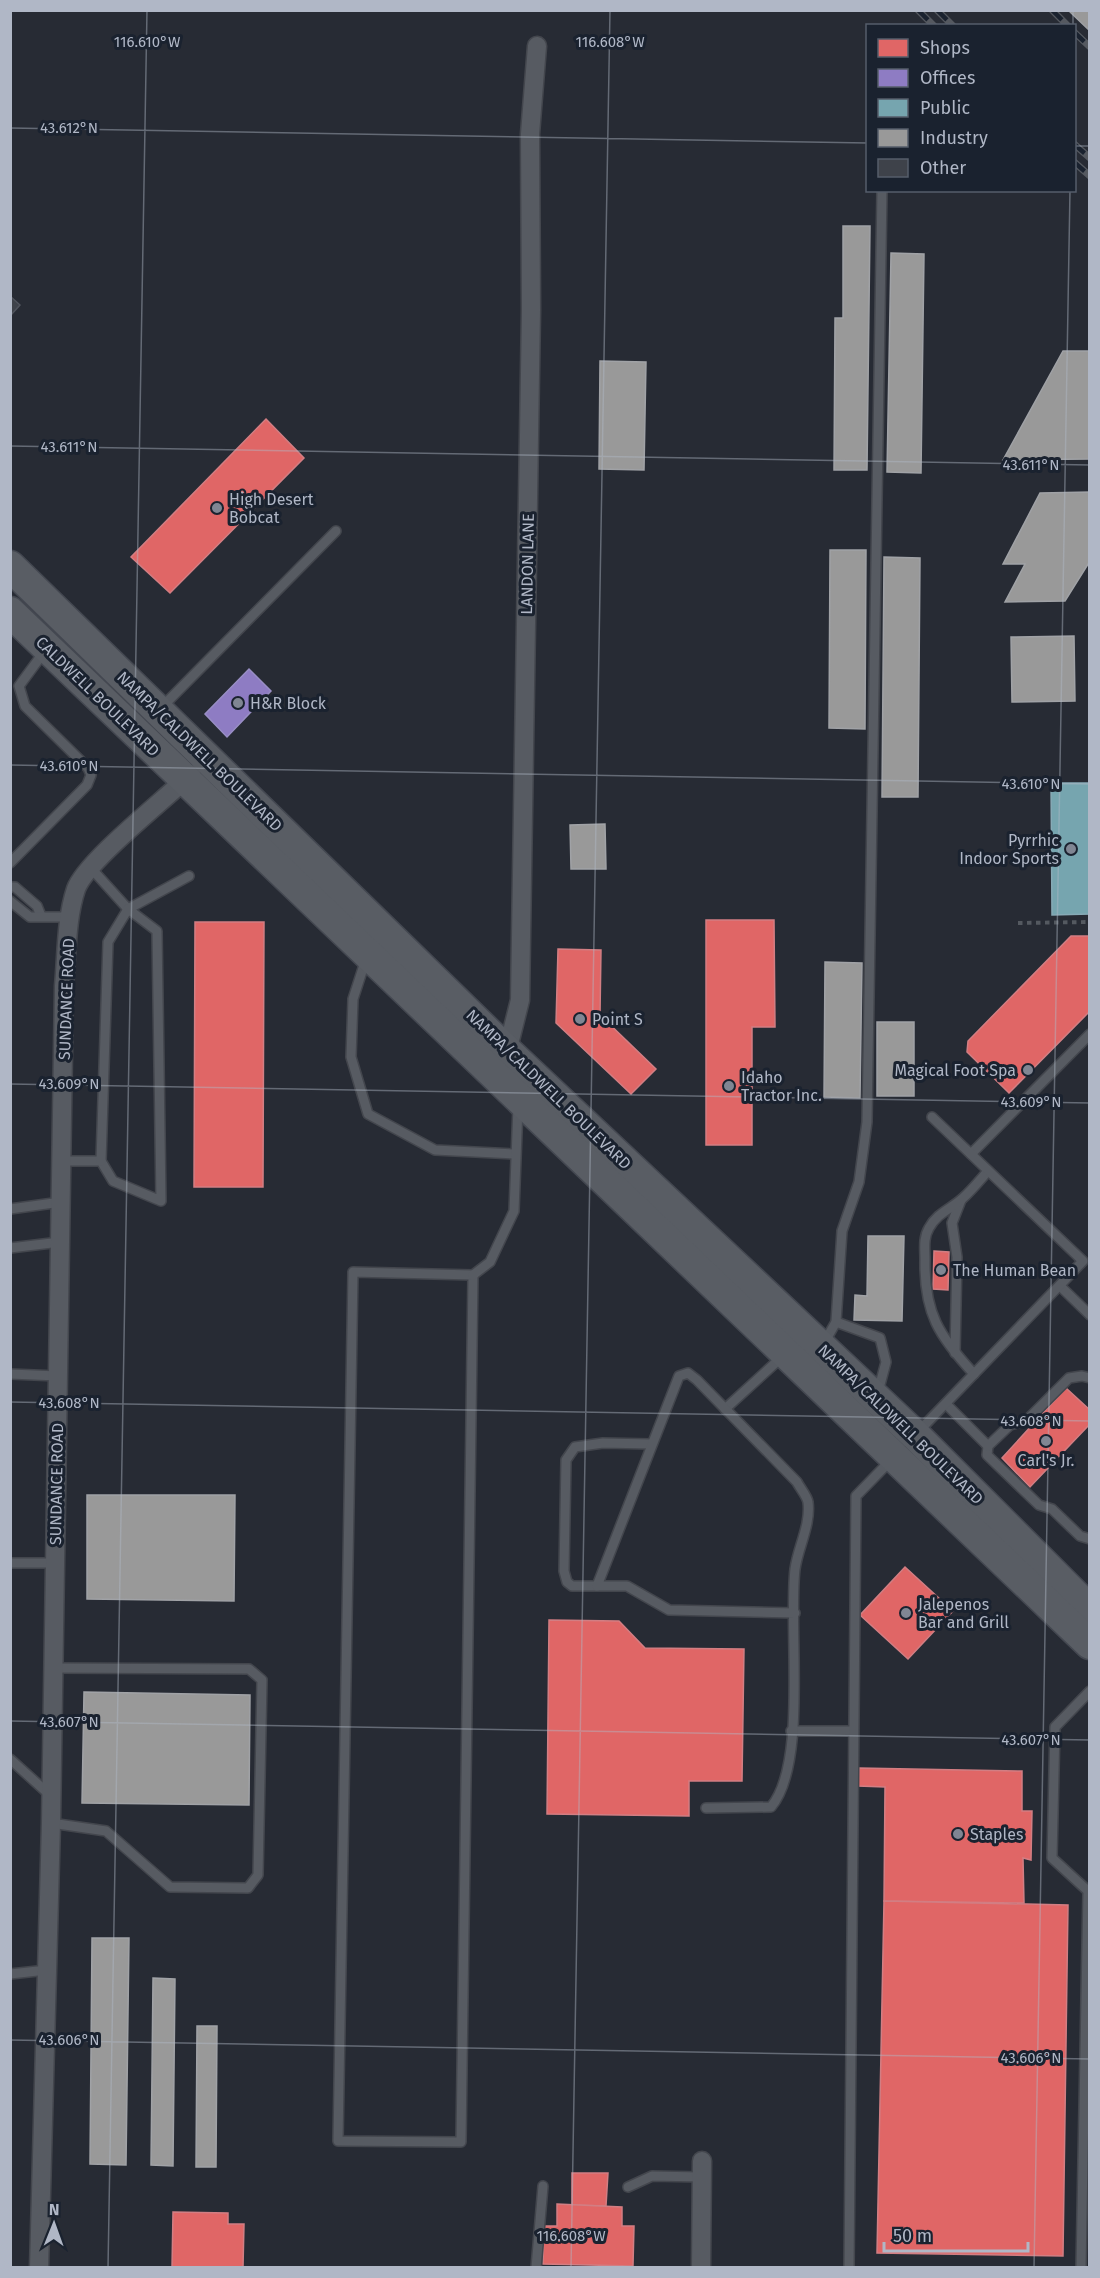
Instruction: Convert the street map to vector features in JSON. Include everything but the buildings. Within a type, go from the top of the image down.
[{"type":"main road","name":"NAMPA/CALDWELL BOULEVARD","points":[[12,572],[208,758],[502,1064],[519,1099],[785,1354],[904,1447],[1089,1610]]},
{"type":"main road","name":"CALDWELL BOULEVARD","points":[[10,612],[185,780]]},
{"type":"main road","name":"NAMPA/CALDWELL BOULEVARD","points":[[185,780],[367,954],[828,1335],[877,1399],[904,1447],[1089,1644]]},
{"type":"street","name":"LANDON LANE","points":[[502,1064],[520,1000],[531,310],[530,134],[537,46]]},
{"type":"street","name":"SUNDANCE ROAD","points":[[39,2268],[51,1823],[64,986],[70,917],[77,887],[90,867],[208,758]]},
{"type":"street","points":[[701,2268],[702,2169]]},
{"type":"lane","points":[[877,1399],[886,1362],[880,1338],[828,1335],[843,1231],[859,1182],[867,1122],[882,192]]},
{"type":"lane","points":[[159,710],[336,531]]},
{"type":"lane","points":[[10,863],[87,785],[91,775],[88,768],[25,706],[20,698],[19,686],[48,648]]},
{"type":"lane","points":[[90,867],[128,909],[158,931],[161,1201],[113,1181],[101,1161],[108,942],[128,909],[189,876]]},
{"type":"lane","points":[[10,887],[15,887],[37,906],[41,916]]},
{"type":"lane","points":[[10,902],[30,917],[70,917]]},
{"type":"lane","points":[[367,954],[353,999],[351,1057],[368,1114],[435,1150],[515,1154]]},
{"type":"lane","points":[[971,1154],[1089,1034]]},
{"type":"lane","points":[[473,1275],[461,2142],[338,2141],[353,1272],[473,1275],[490,1262],[514,1211],[519,1099]]},
{"type":"lane","points":[[849,2268],[856,1496],[1083,1261],[932,1117]]},
{"type":"lane","points":[[62,1161],[101,1161]]},
{"type":"lane","points":[[974,1374],[955,1353],[930,1314],[924,1290],[925,1236],[929,1227],[945,1209],[961,1200],[988,1171]]},
{"type":"lane","points":[[955,1353],[957,1257],[952,1223],[961,1200]]},
{"type":"lane","points":[[10,1209],[61,1202]]},
{"type":"lane","points":[[10,1248],[60,1242]]},
{"type":"lane","points":[[1060,1286],[1089,1315]]},
{"type":"lane","points":[[725,1409],[785,1354]]},
{"type":"lane","points":[[597,1586],[679,1376],[688,1373],[797,1482],[808,1500],[807,1520],[795,1569],[790,1768],[780,1796],[771,1807],[706,1808]]},
{"type":"lane","points":[[10,1374],[58,1376]]},
{"type":"lane","points":[[1089,1378],[1082,1376],[1069,1378],[1028,1420],[1010,1425],[988,1446],[987,1455],[1039,1505],[1052,1509],[1080,1536],[1089,1539]]},
{"type":"lane","points":[[946,1404],[988,1446]]},
{"type":"lane","points":[[651,1444],[603,1443],[575,1447],[566,1460],[564,1571],[567,1582],[572,1586],[627,1586],[669,1610],[795,1613]]},
{"type":"lane","points":[[10,1563],[55,1563]]},
{"type":"lane","points":[[51,1823],[106,1831],[170,1887],[248,1888],[258,1875],[262,1680],[249,1669],[53,1668]]},
{"type":"lane","points":[[1081,2268],[1088,1891],[1052,1858],[1054,1727],[1089,1691]]},
{"type":"lane","points":[[791,1731],[853,1731]]},
{"type":"lane","points":[[10,1759],[51,1796]]},
{"type":"lane","points":[[10,1974],[47,1970]]},
{"type":"lane","points":[[628,2187],[652,2176],[702,2169]]},
{"type":"lane","points":[[536,2268],[543,2186]]},
{"type":"path","points":[[1018,923],[1089,922]]},
{"type":"railway","points":[[918,10],[932,24]]},
{"type":"railway","points":[[937,10],[951,24]]},
{"type":"railway","points":[[1052,10],[1066,24]]},
{"type":"railway","points":[[1076,34],[1090,47]]},
{"type":"railway","points":[[1076,146],[1090,158]]},
{"type":"railway","points":[[1076,164],[1090,176]]},
{"type":"place","name":"High Desert Bobcat","points":[[217,508]]},
{"type":"place","name":"H&R Block","points":[[238,703]]},
{"type":"place","name":"Pyrrhic Indoor Sports","points":[[1071,849]]},
{"type":"place","name":"Point S","points":[[580,1019]]},
{"type":"place","name":"Magical Foot Spa","points":[[1028,1070]]},
{"type":"place","name":"Idaho Tractor Inc.","points":[[729,1086]]},
{"type":"place","name":"The Human Bean","points":[[941,1270]]},
{"type":"place","name":"Carl's Jr.","points":[[1046,1441]]},
{"type":"place","name":"Jalepenos Bar and Grill","points":[[906,1613]]},
{"type":"place","name":"Staples","points":[[958,1834]]}]
